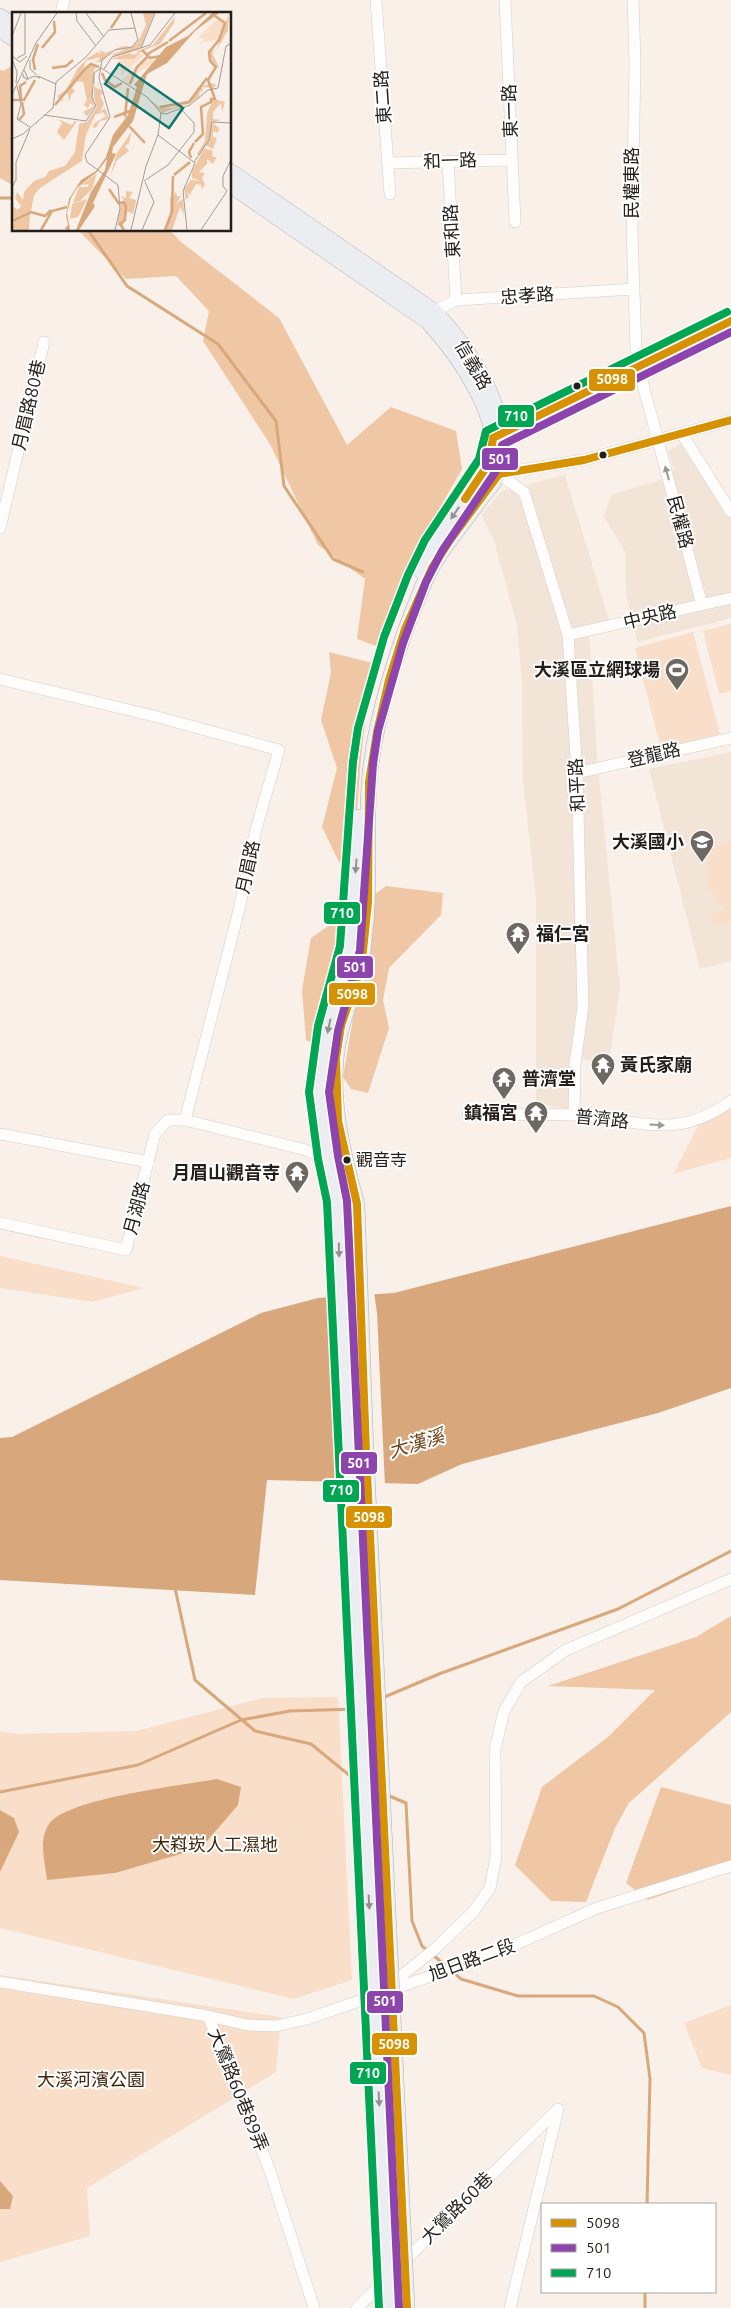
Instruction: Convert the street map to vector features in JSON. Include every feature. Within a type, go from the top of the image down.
[{"type":"main road","points":[[0,16],[12,24]]},
{"type":"main road","points":[[0,30],[12,38]]},
{"type":"main road","name":"信義路","points":[[231,173],[454,332],[478,367],[497,409],[497,436],[489,464],[433,546],[418,578],[394,640],[368,729],[363,763],[350,948],[328,1029],[319,1092],[328,1158],[337,1201],[389,2308]]},
{"type":"main road","name":"信義路","points":[[231,186],[431,316]]},
{"type":"main road","points":[[497,436],[731,321]]},
{"type":"main road","name":"信義路","points":[[407,2308],[366,1452],[357,1204],[347,1168],[337,1110],[336,1064],[339,1035],[361,964],[368,901],[369,785],[375,736],[403,641],[425,582],[442,552],[498,474],[502,451],[497,436]]},
{"type":"street","name":"東二路","points":[[376,0],[390,194]]},
{"type":"street","name":"東一路","points":[[505,0],[515,222]]},
{"type":"street","name":"民權東路","points":[[633,0],[635,62],[632,155],[634,289],[638,366]]},
{"type":"street","name":"和一路","points":[[388,163],[512,160]]},
{"type":"street","name":"東和路","points":[[448,161],[456,300]]},
{"type":"street","name":"忠孝路","points":[[431,316],[456,300],[634,289]]},
{"type":"street","name":"月眉路80巷","points":[[0,528],[44,342]]},
{"type":"street","name":"民權路","points":[[638,366],[702,605]]},
{"type":"street","points":[[483,472],[498,474],[584,460],[658,438],[682,434],[731,420]]},
{"type":"street","points":[[682,434],[731,512]]},
{"type":"street","name":"和平路","points":[[498,474],[524,492],[568,635],[577,773],[583,1007],[575,1064],[574,1115]]},
{"type":"street","name":"中央路","points":[[568,635],[731,598]]},
{"type":"street","name":"月眉路","points":[[0,679],[154,716],[279,750],[256,829],[239,910],[185,1120]]},
{"type":"street","name":"登龍路","points":[[577,773],[731,738]]},
{"type":"street","name":"普濟路","points":[[468,1115],[574,1115],[674,1126],[714,1114],[731,1101]]},
{"type":"street","name":"月湖路","points":[[0,1223],[126,1250],[155,1134],[168,1120],[185,1120]]},
{"type":"street","points":[[185,1120],[302,1149],[328,1158],[347,1168]]},
{"type":"street","points":[[0,1134],[149,1162]]},
{"type":"street","points":[[380,1993],[436,1948],[473,1912],[490,1888],[496,1857],[495,1750],[504,1711],[521,1682],[566,1650],[731,1579]]},
{"type":"street","name":"旭日路二段","points":[[208,2016],[248,2025],[276,2026],[307,2019],[464,1965],[597,1908],[731,1866]]},
{"type":"street","name":"大鶯路60巷89弄","points":[[0,1982],[208,2016],[269,2168],[314,2308]]},
{"type":"street","name":"大鶯路60巷","points":[[357,2308],[558,2110],[510,2308]]},
{"type":"shaded area","points":[[12,65],[12,185],[0,178],[0,70],[4,71]]},
{"type":"shaded area","points":[[79,231],[171,231],[180,241],[279,318],[347,445],[391,407],[456,431],[462,469],[426,532],[379,647],[357,639],[365,579],[318,545],[270,444],[203,341],[209,311],[176,276],[126,279]]},
{"type":"shaded area","points":[[684,443],[731,512],[731,618],[637,642],[626,593],[625,551],[604,517],[611,495],[660,480],[674,470],[668,451]]},
{"type":"shaded area","points":[[565,475],[609,620],[587,627],[590,643],[597,756],[620,988],[609,1063],[571,1057],[568,1109],[536,1104],[536,898],[523,782],[522,684],[517,626],[494,540],[481,515],[502,491]]},
{"type":"shaded area","points":[[329,652],[380,665],[365,724],[352,888],[340,970],[329,1009],[315,1045],[306,1040],[302,990],[311,938],[335,921],[341,866],[322,827],[337,768],[321,720],[331,673]]},
{"type":"shaded area","name":"大溪國小","points":[[731,752],[731,961],[700,969],[649,769]]},
{"type":"shaded area","points":[[386,886],[443,893],[441,915],[389,968],[383,1000],[389,1028],[368,1093],[351,1089],[343,1077],[374,895]]},
{"type":"shaded area","points":[[731,1616],[731,1712],[629,1803],[615,1828],[586,1902],[551,1901],[515,1865],[542,1787],[609,1736],[655,1690],[548,1686],[696,1637]]},
{"type":"shaded area","points":[[661,1787],[731,1805],[731,1871],[648,1900],[626,1883]]},
{"type":"green space","points":[[731,624],[731,691],[719,694],[703,631]]},
{"type":"green space","name":"大溪區立網球場","points":[[693,632],[720,734],[661,749],[635,648]]},
{"type":"green space","points":[[731,841],[731,921],[715,926],[711,914],[725,909],[715,898],[707,879],[708,865],[711,858],[698,861],[695,852]]},
{"type":"green space","points":[[731,1109],[731,1158],[673,1174],[698,1126]]},
{"type":"green space","points":[[0,1256],[144,1288],[93,1302],[0,1288]]},
{"type":"green space","name":"大嵙崁人工濕地","points":[[338,1697],[352,1980],[294,1999],[0,1928],[0,1731],[17,1734],[136,1731],[263,1698]]},
{"type":"green space","name":"大溪河濱公園","points":[[0,1975],[281,2017],[276,2072],[87,2188],[90,2236],[0,2262]]},
{"type":"green space","points":[[731,2005],[731,2075],[702,2068],[684,2023]]},
{"type":"water","name":"大漢溪","points":[[731,1206],[731,1388],[658,1413],[462,1464],[418,1484],[267,1480],[255,1595],[0,1580],[0,1438],[12,1437],[261,1313],[318,1298],[394,1293]]},
{"type":"water","points":[[217,1779],[241,1787],[238,1805],[201,1848],[115,1873],[47,1880],[43,1851],[44,1837],[49,1824],[60,1815],[78,1807],[128,1794]]},
{"type":"water","points":[[0,1810],[14,1818],[19,1832],[0,1872]]},
{"type":"water","points":[[0,2181],[13,2196],[10,2209],[0,2209]]},
{"type":"pier","points":[[374,1292],[377,1313],[385,1486],[345,1485],[336,1294]]},
{"type":"waterway","points":[[0,198],[12,198]]},
{"type":"waterway","points":[[89,231],[127,286],[218,344],[276,421],[284,486],[333,559],[363,572]]},
{"type":"waterway","points":[[382,1698],[439,1674],[618,1609],[731,1551]]},
{"type":"waterway","points":[[175,1588],[195,1680],[255,1731],[311,1744],[360,1784]]},
{"type":"waterway","points":[[0,1792],[138,1765],[241,1720],[290,1711],[356,1709]]},
{"type":"waterway","points":[[387,1795],[406,1803],[412,1921],[422,1946],[428,1951]]},
{"type":"waterway","points":[[433,1955],[447,1967]]},
{"type":"waterway","points":[[452,1971],[461,1979],[518,1996],[594,1996],[618,2007],[644,2033],[650,2079],[647,2203]]},
{"type":"waterway","points":[[645,2293],[645,2308]]},
{"type":"transit line","name":"710","points":[[379,2308],[327,1202],[318,1159],[309,1092],[318,1026],[340,946],[353,762],[358,728],[384,637],[408,575],[425,540],[479,459],[486,431],[727,312]]},
{"type":"transit line","name":"5098","points":[[493,438],[731,321]]},
{"type":"transit line","name":"501","points":[[399,2308],[347,1201],[338,1156],[329,1092],[338,1031],[360,950],[373,764],[378,731],[403,643],[426,582],[442,551],[498,468],[502,445],[731,332]]},
{"type":"transit line","name":"5098","points":[[407,2308],[366,1452],[357,1204],[338,1121],[336,1058],[341,1026],[359,973],[363,951],[368,902],[369,782],[377,732],[389,680],[405,629],[432,568],[450,540],[499,474],[584,460],[731,420]]},
{"type":"transit line","name":"5098","points":[[465,499],[489,463],[493,438]]},
{"type":"place","name":"大溪區立網球場","points":[[677,691]]},
{"type":"place","name":"大溪國小","points":[[702,863]]},
{"type":"place","name":"福仁宮","points":[[518,955]]},
{"type":"place","name":"黃氏家廟","points":[[603,1086]]},
{"type":"place","name":"普濟堂","points":[[504,1100]]},
{"type":"place","name":"鎮福宮","points":[[536,1134]]},
{"type":"place","name":"觀音寺","points":[[347,1160]]},
{"type":"place","name":"月眉山觀音寺","points":[[297,1194]]}]
